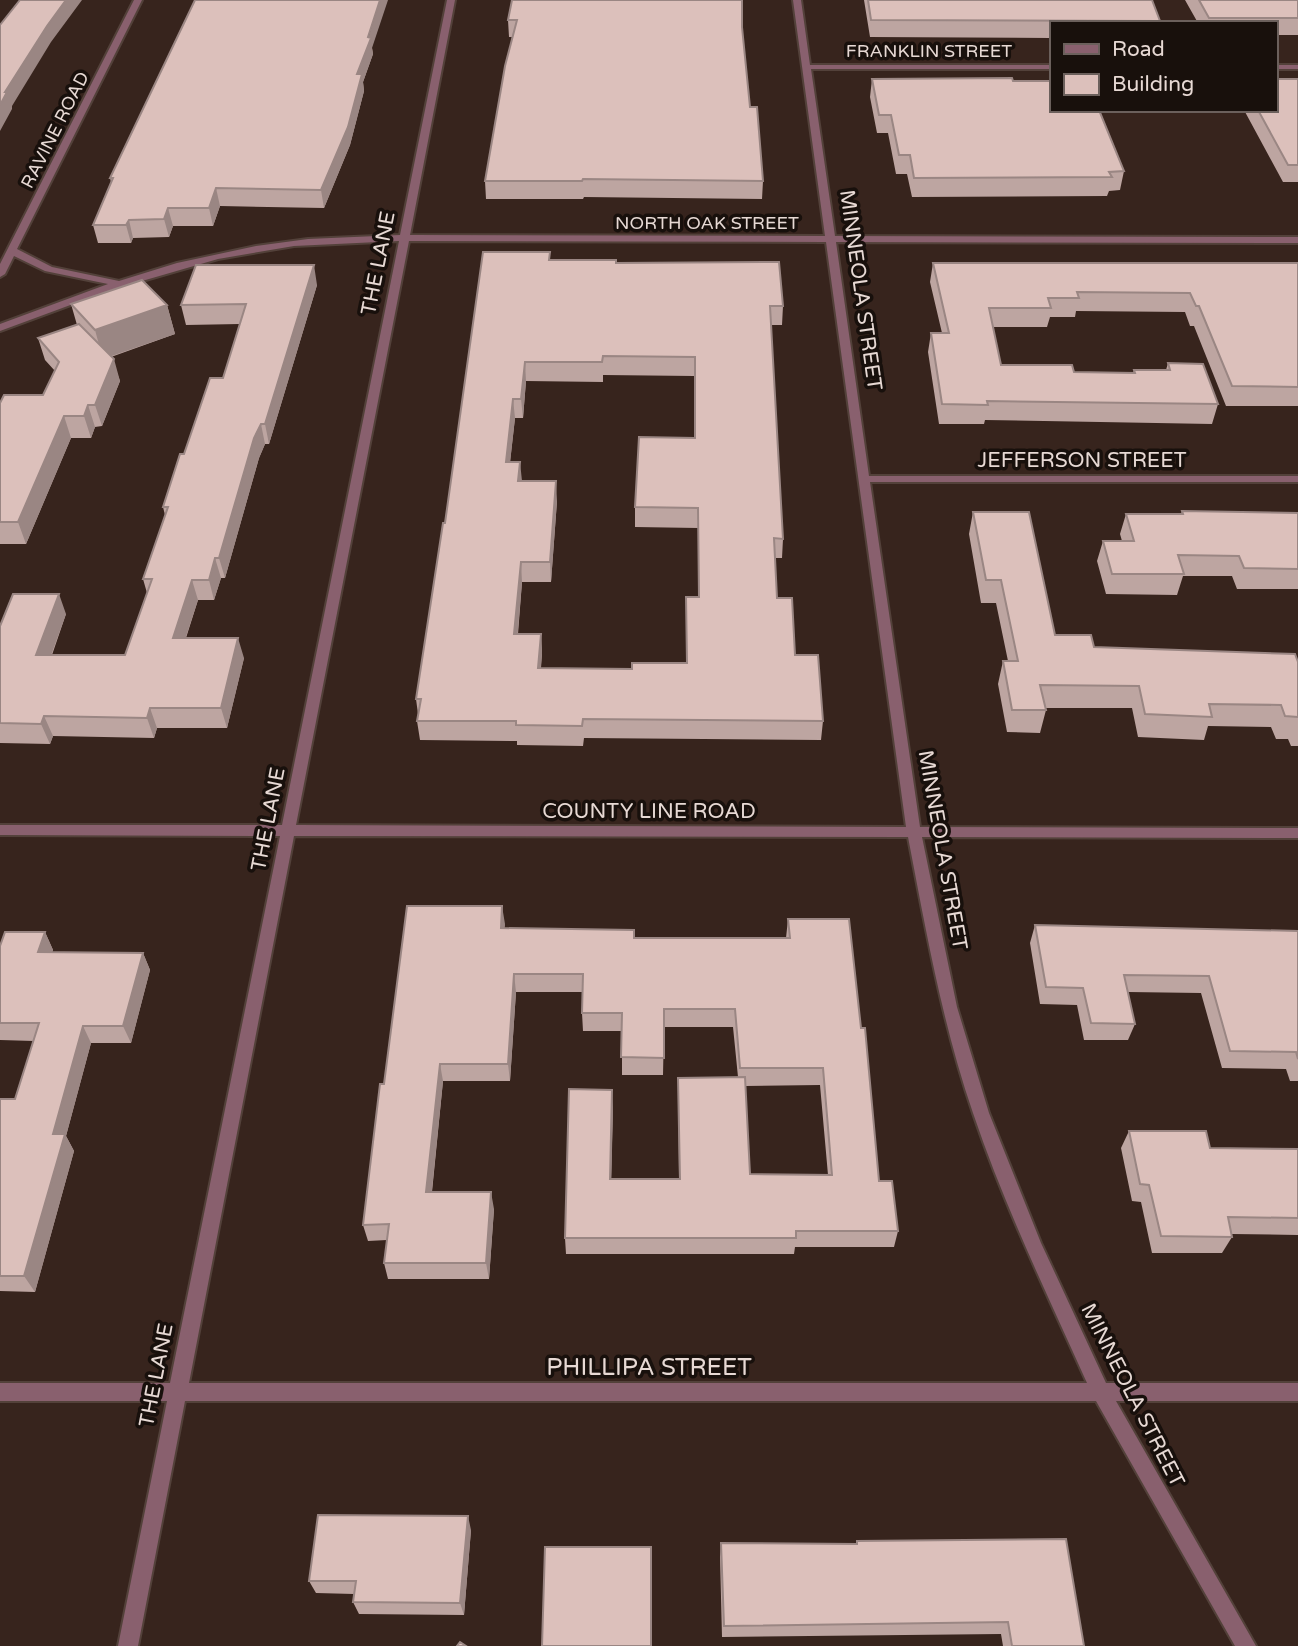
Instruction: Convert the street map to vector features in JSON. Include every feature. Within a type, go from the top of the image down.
[{"type":"street","name":"RAVINE ROAD","points":[[0,274],[138,0]]},
{"type":"street","name":"THE LANE","points":[[128,1646],[176,1392],[407,238],[451,0]]},
{"type":"street","name":"MINNEOLA STREET","points":[[797,0],[914,833],[949,1007],[981,1113],[1033,1245],[1101,1392],[1246,1646]]},
{"type":"street","name":"FRANKLIN STREET","points":[[806,67],[1050,67]]},
{"type":"street","points":[[1277,67],[1298,67]]},
{"type":"street","name":"NORTH OAK STREET","points":[[0,328],[120,282],[186,265],[291,244],[407,238],[1298,240]]},
{"type":"street","name":"NORTH OAK STREET","points":[[12,250],[28,262],[71,277],[120,282]]},
{"type":"street","name":"JEFFERSON STREET","points":[[865,479],[1298,479]]},
{"type":"street","name":"COUNTY LINE ROAD","points":[[0,830],[1298,833]]},
{"type":"street","name":"PHILLIPA STREET","points":[[0,1392],[1298,1392]]},
{"type":"building","points":[[20,0],[66,0],[5,92],[0,105],[0,25]]},
{"type":"building","points":[[195,0],[380,0],[368,37],[371,38],[357,74],[362,74],[348,127],[321,190],[216,188],[209,208],[168,208],[164,219],[129,220],[126,225],[93,225],[113,178],[110,178]]},
{"type":"building","points":[[512,0],[742,0],[750,107],[757,107],[763,181],[485,181],[505,66],[517,20],[508,20]]},
{"type":"building","points":[[868,0],[1152,0],[1160,21],[871,20]]},
{"type":"building","points":[[1199,0],[1298,0],[1298,18],[1209,18]]},
{"type":"building","points":[[1012,78],[1013,81],[1050,81],[1050,112],[1100,112],[1124,171],[1109,172],[1112,177],[914,178],[910,155],[899,155],[891,115],[879,115],[872,79]]},
{"type":"building","points":[[1277,79],[1298,79],[1298,165],[1288,165],[1259,112],[1277,112]]},
{"type":"building","points":[[483,252],[550,252],[549,260],[616,260],[616,263],[779,262],[783,306],[770,306],[783,539],[774,538],[777,598],[792,598],[795,655],[818,655],[823,721],[583,719],[582,726],[516,725],[516,721],[417,721],[421,699],[416,699],[445,523]],"holes":[[[603,356],[695,357],[695,438],[639,437],[635,507],[698,508],[699,597],[686,597],[687,663],[632,663],[632,669],[538,668],[541,634],[514,634],[521,562],[550,562],[556,481],[518,481],[520,462],[506,462],[513,399],[521,399],[525,362],[602,362]]]},
{"type":"building","points":[[933,263],[1298,263],[1298,387],[1232,386],[1199,306],[1196,306],[1190,293],[1077,292],[1079,298],[1048,298],[1051,308],[989,308],[1001,365],[1072,365],[1074,372],[1135,373],[1134,370],[1170,370],[1168,363],[1203,364],[1218,404],[987,401],[988,405],[942,404],[931,333],[949,333]]},
{"type":"building","points":[[196,265],[314,265],[265,424],[261,424],[254,438],[219,558],[215,558],[209,580],[192,580],[173,638],[238,638],[221,708],[150,708],[147,718],[44,716],[41,724],[0,723],[0,626],[13,594],[59,594],[36,655],[125,655],[152,579],[143,579],[168,507],[163,507],[180,454],[184,454],[210,378],[223,378],[246,304],[181,305]]},
{"type":"building","points":[[142,280],[167,305],[95,330],[71,304]]},
{"type":"building","points":[[79,324],[114,359],[95,405],[88,405],[84,416],[64,416],[18,522],[0,522],[0,403],[4,395],[43,395],[59,362],[38,338]]},
{"type":"building","points":[[1182,511],[1298,513],[1298,569],[1244,568],[1239,556],[1178,555],[1184,574],[1112,574],[1103,541],[1134,541],[1126,514],[1183,514]]},
{"type":"building","points":[[973,512],[1029,512],[1055,635],[1091,635],[1094,647],[1295,654],[1298,662],[1298,717],[1285,716],[1281,705],[1209,704],[1212,717],[1145,714],[1139,686],[1040,685],[1046,710],[1012,710],[1003,661],[1018,661],[1001,580],[986,580]]},
{"type":"building","points":[[407,906],[502,906],[501,928],[634,930],[634,938],[790,938],[788,919],[849,919],[861,1028],[865,1028],[879,1181],[892,1181],[898,1231],[796,1231],[796,1238],[565,1238],[569,1089],[612,1090],[610,1179],[680,1179],[678,1078],[745,1077],[750,1174],[832,1175],[823,1068],[740,1068],[735,1009],[664,1009],[664,1058],[621,1057],[622,1013],[582,1013],[583,974],[514,974],[508,1064],[440,1064],[426,1192],[491,1192],[486,1263],[384,1263],[389,1224],[363,1225],[380,1084],[384,1084]]},
{"type":"building","points":[[1035,925],[1298,931],[1298,1059],[1296,1052],[1230,1051],[1209,976],[1124,975],[1135,1024],[1091,1023],[1083,988],[1046,987]]},
{"type":"building","points":[[5,932],[45,932],[38,952],[143,953],[123,1026],[83,1026],[53,1134],[65,1134],[24,1276],[0,1276],[0,1099],[15,1099],[39,1023],[0,1023],[0,946]]},
{"type":"building","points":[[1129,1131],[1206,1131],[1210,1148],[1298,1149],[1298,1218],[1228,1217],[1232,1237],[1161,1236],[1149,1185],[1140,1184]]},
{"type":"building","points":[[318,1515],[468,1516],[460,1603],[353,1602],[356,1581],[309,1581]]},
{"type":"building","points":[[1066,1539],[1084,1646],[1012,1646],[1008,1622],[724,1626],[721,1543],[857,1544],[857,1541]]},
{"type":"building","points":[[545,1547],[651,1547],[651,1646],[542,1646]]}]
